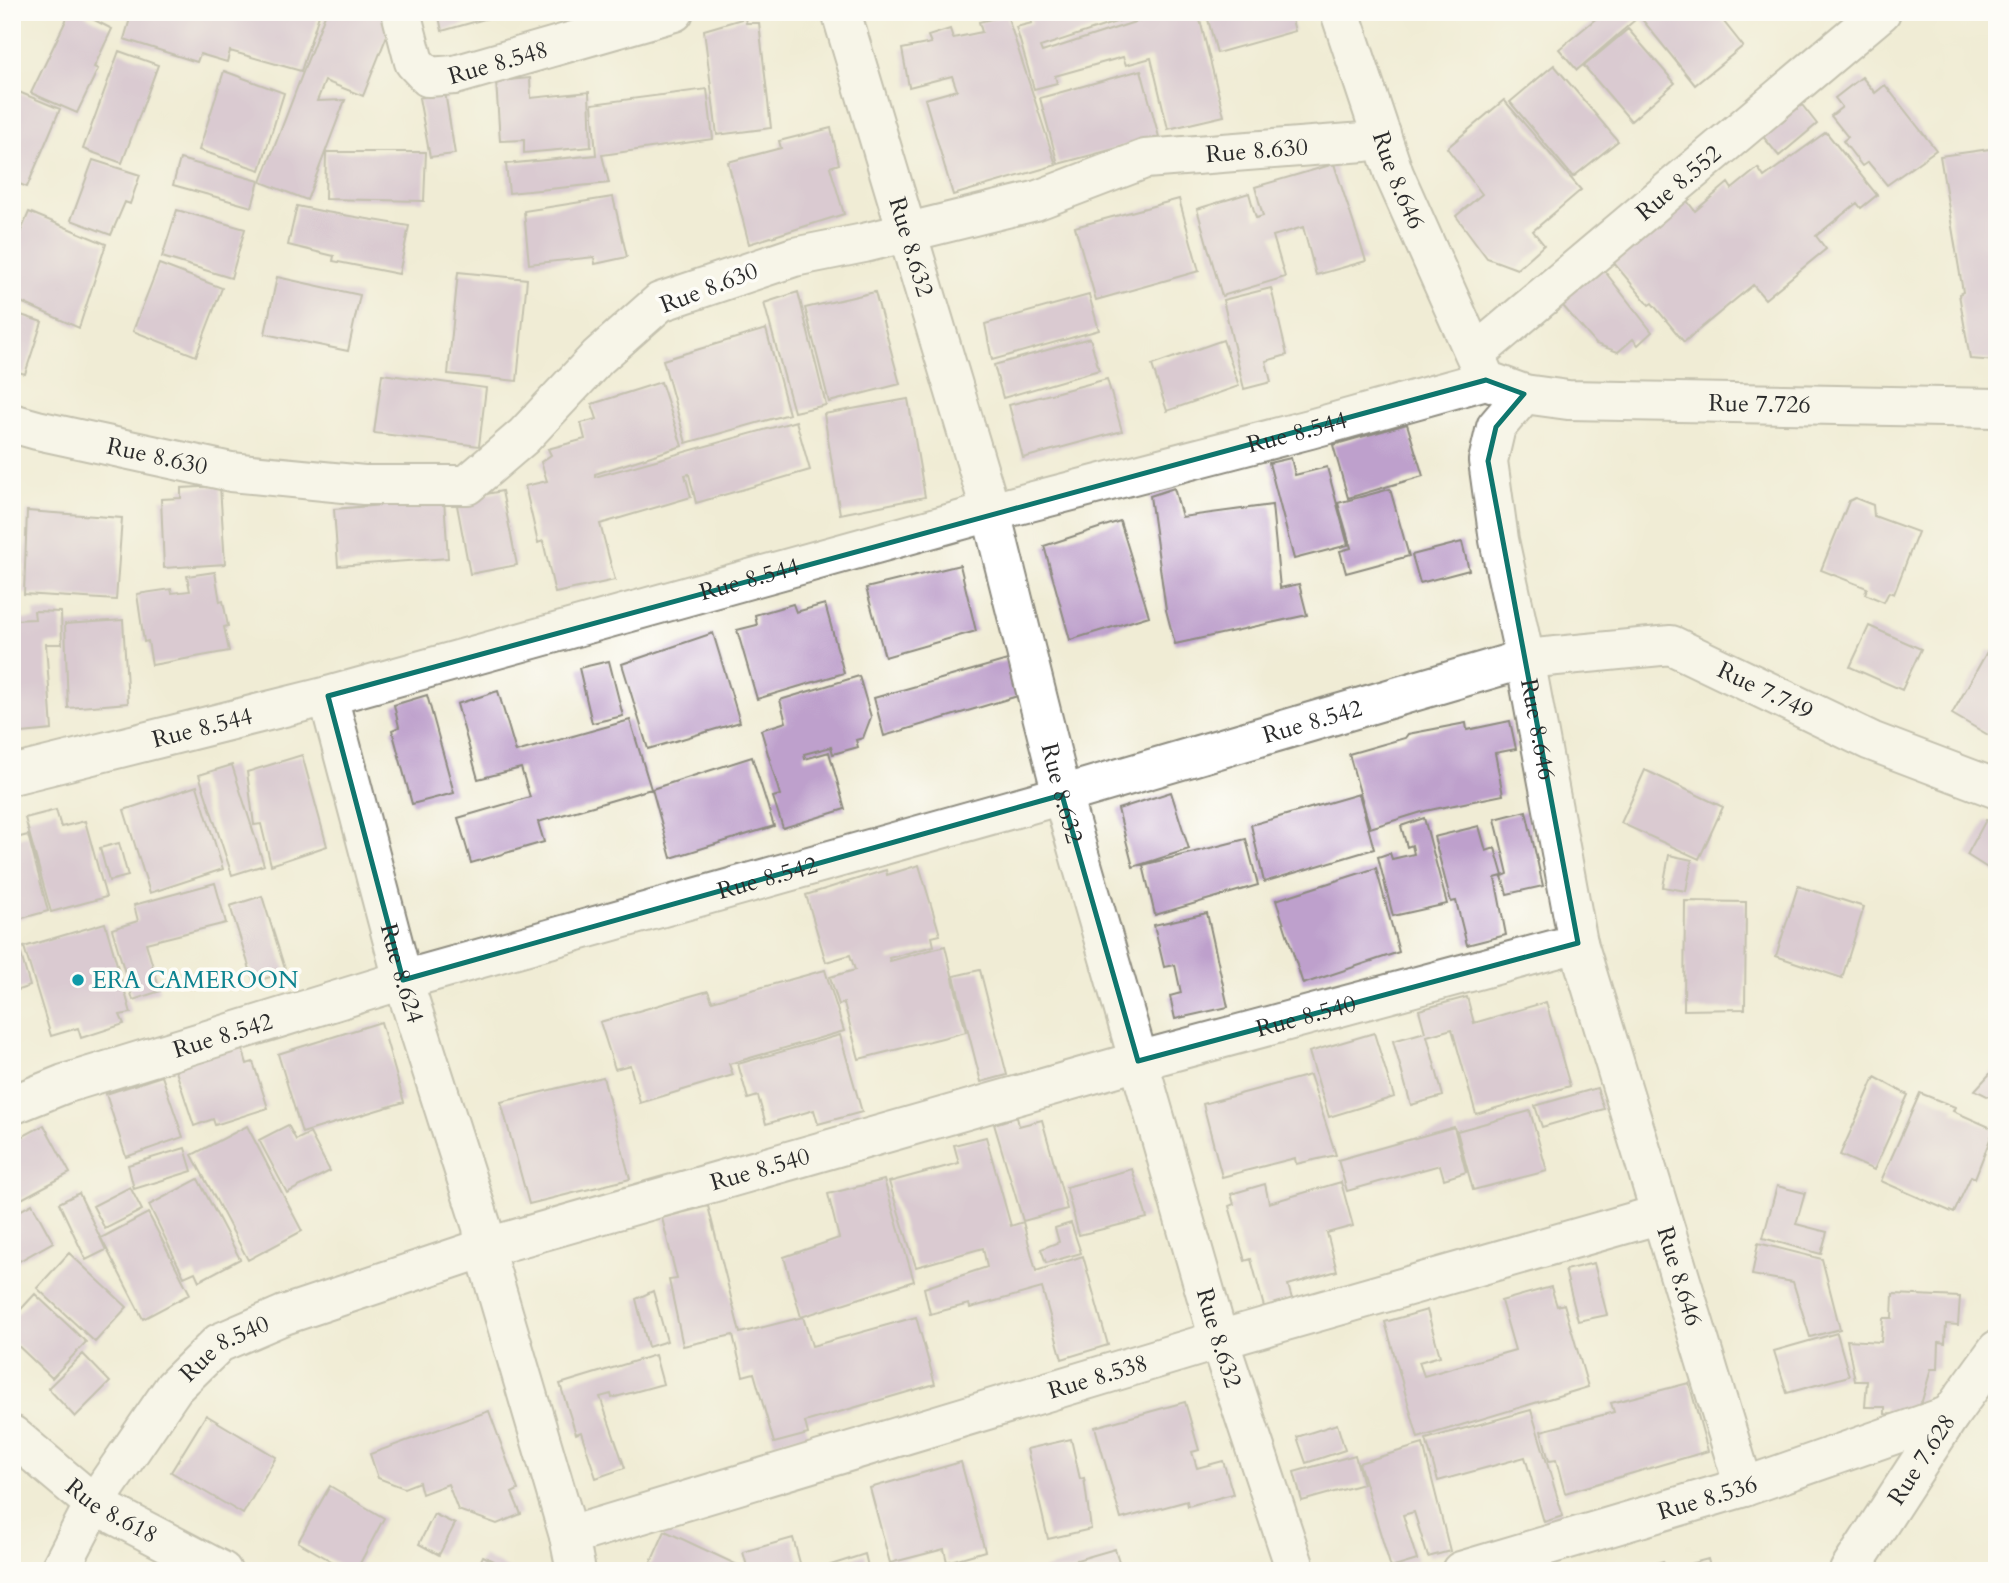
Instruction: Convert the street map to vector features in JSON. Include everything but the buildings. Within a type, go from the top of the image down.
[{"type":"street","name":"Rue 8.548","points":[[401,12],[414,62],[428,77],[455,75],[674,12]]},
{"type":"street","name":"Rue 8.632","points":[[841,12],[991,512],[1062,795],[1219,1339],[1296,1571]]},
{"type":"street","name":"Rue 8.646","points":[[1340,12],[1394,174],[1480,367]]},
{"type":"street","name":"Rue 8.552","points":[[1480,367],[1881,12]]},
{"type":"street","name":"Rue 8.630","points":[[12,423],[231,472],[364,485],[467,485],[524,436],[598,357],[660,302],[794,257],[1035,201],[1144,159],[1364,142],[1381,134]]},
{"type":"street","points":[[1480,367],[1524,394]]},
{"type":"street","name":"Rue 8.544","points":[[12,775],[328,696],[991,512],[1310,429],[1480,367]]},
{"type":"street","name":"Rue 8.646","points":[[1524,394],[1496,427],[1488,460],[1499,540],[1525,659],[1578,943],[1744,1487]]},
{"type":"street","name":"Rue 7.726","points":[[1524,394],[1568,400],[1997,408]]},
{"type":"street","name":"Rue 7.749","points":[[1525,659],[1671,645],[1871,741],[1997,789]]},
{"type":"street","name":"Rue 8.542","points":[[12,1105],[64,1084],[403,980],[1062,795],[1525,659]]},
{"type":"street","name":"Rue 8.624","points":[[328,696],[403,980],[482,1227],[484,1248],[572,1554]]},
{"type":"street","name":"Rue 8.540","points":[[59,1571],[94,1504],[174,1387],[219,1342],[284,1315],[484,1248],[1138,1061],[1578,943]]},
{"type":"street","name":"Rue 8.538","points":[[572,1554],[1219,1339],[1661,1214]]},
{"type":"street","name":"Rue 7.628","points":[[1849,1571],[1950,1415],[1997,1350]]},
{"type":"street","name":"Rue 8.536","points":[[1461,1571],[1744,1487],[1950,1415]]},
{"type":"street","name":"Rue 8.618","points":[[12,1435],[94,1504],[222,1571]]},
{"type":"highlighted area","points":[[1486,380],[1524,394],[1496,427],[1488,461],[1578,943],[1138,1061],[1062,795],[403,980],[328,696]]},
{"type":"place","name":"ERA CAMEROON","points":[[78,980]]}]
